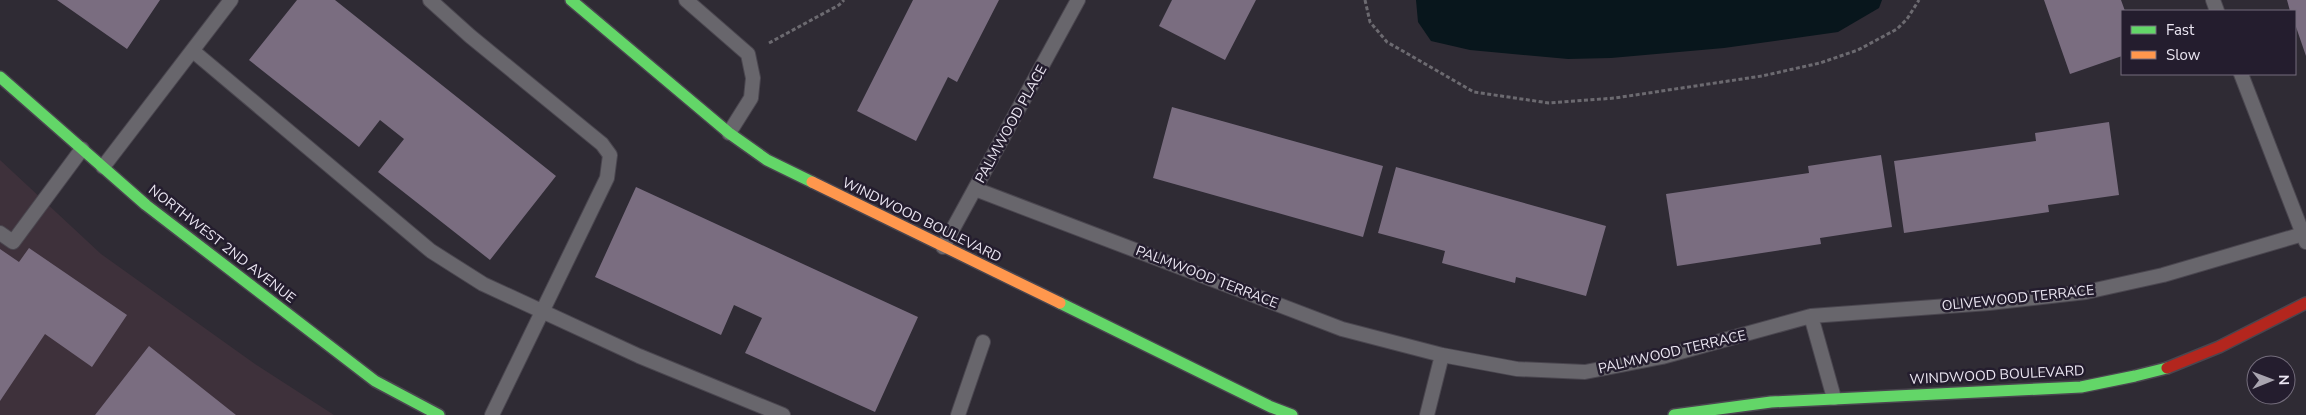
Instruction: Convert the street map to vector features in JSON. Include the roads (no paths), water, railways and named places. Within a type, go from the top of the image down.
[{"type":"street","name":"WINDWOOD BOULEVARD","points":[[571,0],[729,133],[766,160],[1270,407],[1292,415]]},
{"type":"street","name":"NORTHWEST 2ND AVENUE","points":[[0,76],[146,205],[375,382],[439,415]]},
{"type":"street","name":"WINDWOOD BOULEVARD","points":[[1674,415],[1771,402],[2081,387],[2117,381],[2187,361],[2306,303]]},
{"type":"lane","points":[[103,167],[231,0]]},
{"type":"lane","points":[[430,0],[470,36],[602,144],[610,154],[607,178],[544,312],[492,415]]},
{"type":"lane","points":[[686,0],[748,54],[753,78],[751,98],[729,133]]},
{"type":"lane","name":"PALMWOOD PLACE","points":[[943,247],[1078,0]]},
{"type":"lane","points":[[193,51],[431,252],[483,284],[639,356],[783,415]]},
{"type":"lane","points":[[2241,75],[2304,238]]},
{"type":"lane","points":[[0,233],[13,242],[82,149]]},
{"type":"lane","name":"PALMWOOD TERRACE","points":[[975,189],[1342,329],[1442,354],[1517,369],[1584,372],[1662,357],[1812,316]]},
{"type":"lane","name":"OLIVEWOOD TERRACE","points":[[1812,316],[1989,303],[2086,292],[2163,276],[2304,238]]},
{"type":"lane","points":[[1812,316],[1834,398]]},
{"type":"lane","points":[[958,415],[984,342]]},
{"type":"lane","points":[[1427,415],[1442,354]]}]
